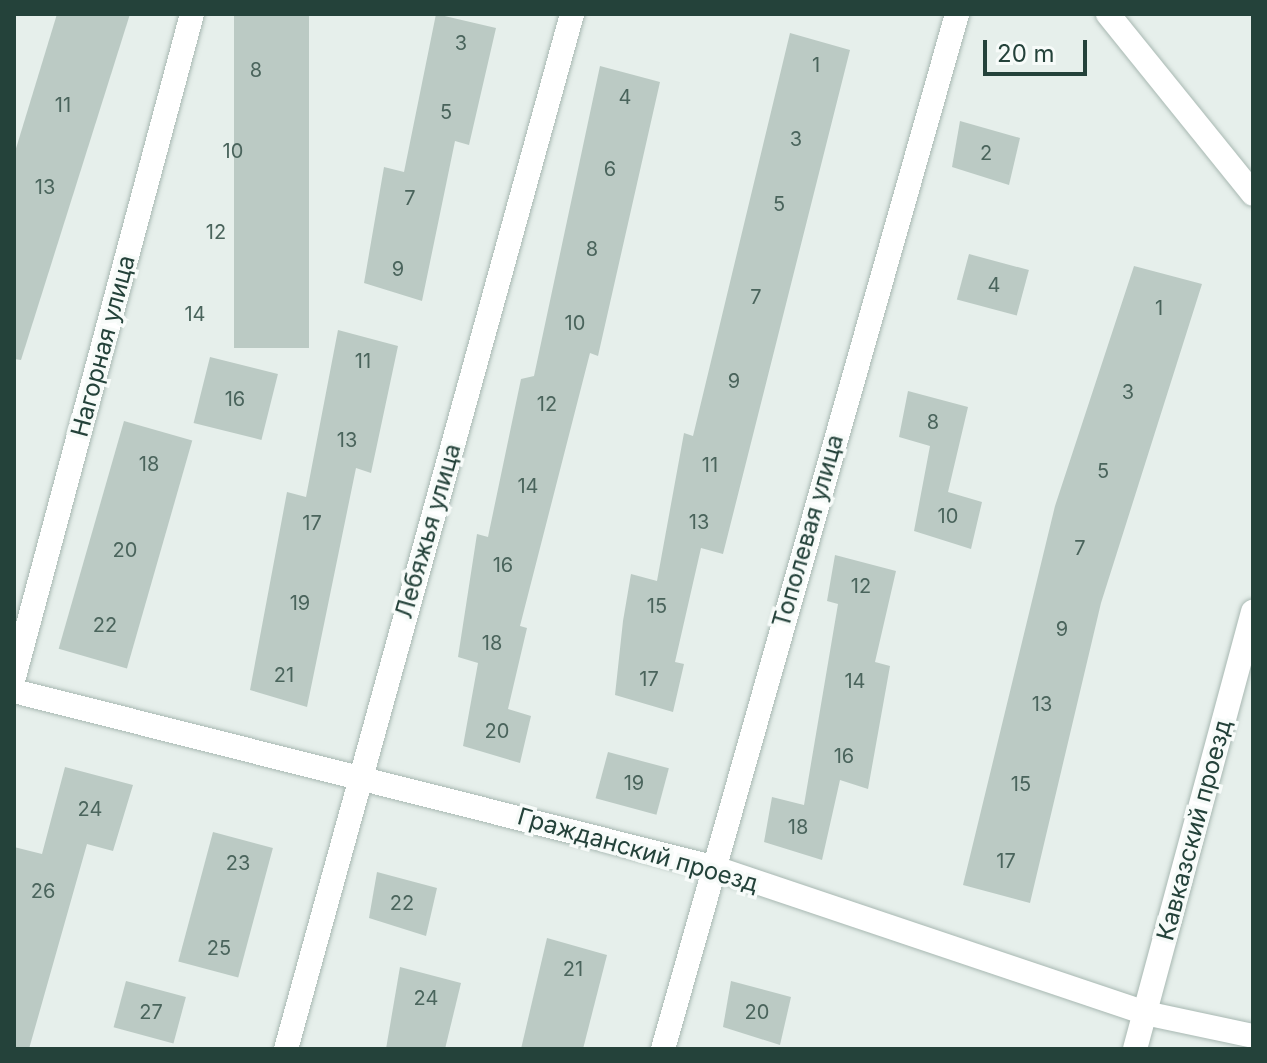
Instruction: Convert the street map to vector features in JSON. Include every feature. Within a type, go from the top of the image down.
[{"type":"street","name":"Нагорная улица","points":[[14,677],[192,14]]},
{"type":"street","name":"Лебяжья улица","points":[[286,1049],[572,14]]},
{"type":"street","name":"Тополевая улица","points":[[663,1049],[712,867],[957,14]]},
{"type":"street","points":[[1108,14],[1253,194]]},
{"type":"street","name":"Кавказский проезд","points":[[1135,1049],[1253,612]]},
{"type":"street","name":"Гражданский проезд","points":[[14,691],[360,775],[712,867],[1145,1013],[1253,1036]]},
{"type":"building","points":[[57,14],[130,14],[21,360],[14,359],[14,155]]},
{"type":"building","points":[[234,14],[309,14],[309,348],[234,348]]},
{"type":"building","points":[[436,14],[496,28],[469,145],[455,141],[422,301],[364,283],[384,167],[404,172]]},
{"type":"building","points":[[790,33],[850,50],[723,554],[701,548],[675,662],[684,664],[673,712],[615,695],[631,574],[657,581],[684,433],[693,436]]},
{"type":"building","points":[[600,66],[660,82],[598,356],[590,353],[520,626],[527,628],[508,709],[531,716],[520,763],[463,746],[478,663],[458,657],[477,534],[488,537],[521,379],[534,376]]},
{"type":"building","points":[[960,121],[1020,138],[1009,185],[952,167]]},
{"type":"building","points":[[969,254],[1029,270],[1017,315],[957,299]]},
{"type":"building","points":[[1134,266],[1202,284],[1101,603],[1030,903],[963,885],[1055,506]]},
{"type":"building","points":[[338,330],[398,346],[371,473],[356,468],[307,707],[250,690],[287,492],[306,497]]},
{"type":"building","points":[[210,357],[278,374],[261,440],[194,423]]},
{"type":"building","points":[[908,391],[968,407],[948,492],[982,502],[971,549],[914,531],[930,446],[899,437]]},
{"type":"building","points":[[124,421],[192,441],[127,668],[59,649]]},
{"type":"building","points":[[835,555],[896,571],[875,662],[890,666],[868,789],[840,780],[822,860],[764,842],[772,797],[804,805],[838,604],[827,601]]},
{"type":"building","points":[[608,752],[669,768],[656,815],[596,798]]},
{"type":"building","points":[[65,767],[133,785],[113,851],[87,844],[29,1049],[14,1049],[14,847],[42,854]]},
{"type":"building","points":[[213,832],[273,848],[238,977],[178,961]]},
{"type":"building","points":[[377,872],[437,888],[426,936],[369,918]]},
{"type":"building","points":[[547,938],[607,955],[583,1049],[521,1049]]},
{"type":"building","points":[[400,967],[461,983],[445,1049],[386,1049]]},
{"type":"building","points":[[126,981],[186,997],[173,1043],[114,1027]]},
{"type":"building","points":[[731,981],[791,997],[780,1045],[723,1027]]}]
